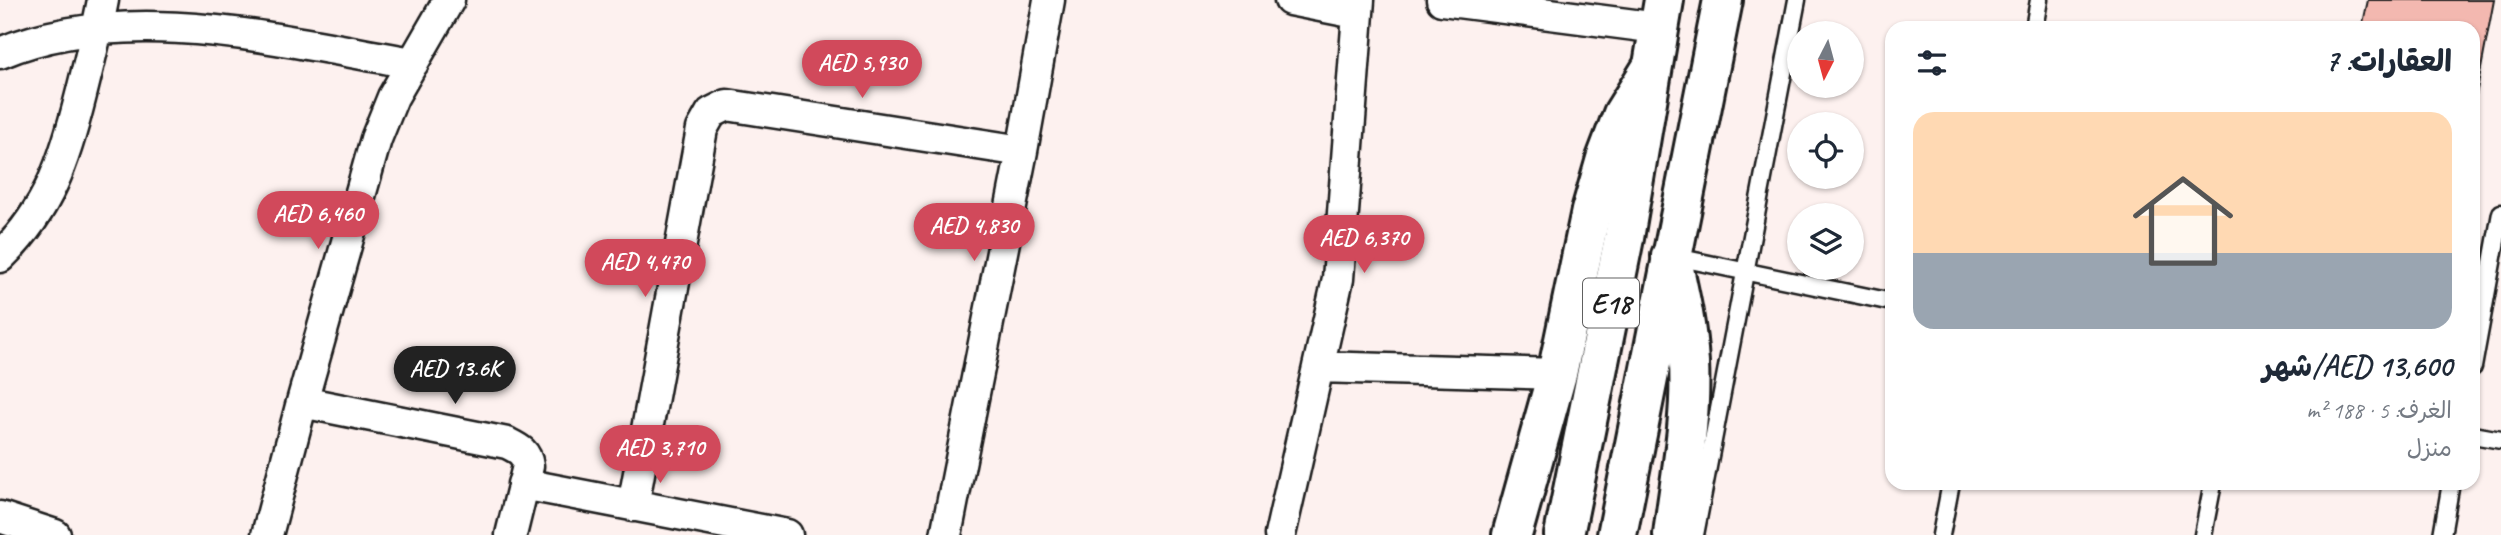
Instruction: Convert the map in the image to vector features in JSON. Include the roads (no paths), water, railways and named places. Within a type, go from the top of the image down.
[{"type":"main road","name":"E18","points":[[1617,535],[1724,0]]},
{"type":"main road","name":"E18","points":[[1564,535],[1624,238],[1661,14]]},
{"type":"main road","points":[[1512,535],[1557,374],[1591,211],[1606,159],[1623,114],[1651,69]]},
{"type":"main road","points":[[1671,256],[1684,309],[1689,364],[1688,414],[1673,535]]},
{"type":"street","points":[[267,535],[376,139],[393,97],[449,0]]},
{"type":"street","points":[[946,535],[1049,0]]},
{"type":"street","points":[[1280,535],[1338,279],[1357,7],[1290,0]]},
{"type":"street","points":[[1441,0],[1661,14]]},
{"type":"street","points":[[0,53],[100,14],[167,28],[238,33],[413,63]]},
{"type":"street","points":[[0,257],[15,243],[38,212],[57,178],[69,142],[100,14]]},
{"type":"street","points":[[633,506],[702,128],[711,113],[727,105],[1022,151]]},
{"type":"street","points":[[1318,367],[1557,374]]},
{"type":"street","points":[[302,401],[507,443],[526,456],[528,466],[511,535]]},
{"type":"street","points":[[523,484],[786,535]]},
{"type":"street","points":[[0,517],[55,535]]},
{"type":"lane","points":[[1695,535],[1797,0]]},
{"type":"lane","points":[[2035,21],[2039,0]]},
{"type":"lane","points":[[2480,328],[2501,213]]},
{"type":"lane","points":[[1671,256],[1885,301]]},
{"type":"lane","points":[[2480,436],[2501,440]]},
{"type":"lane","points":[[1941,535],[1950,490]]},
{"type":"lane","points":[[2203,535],[2212,490]]},
{"type":"lane","points":[[2442,535],[2450,490]]}]
